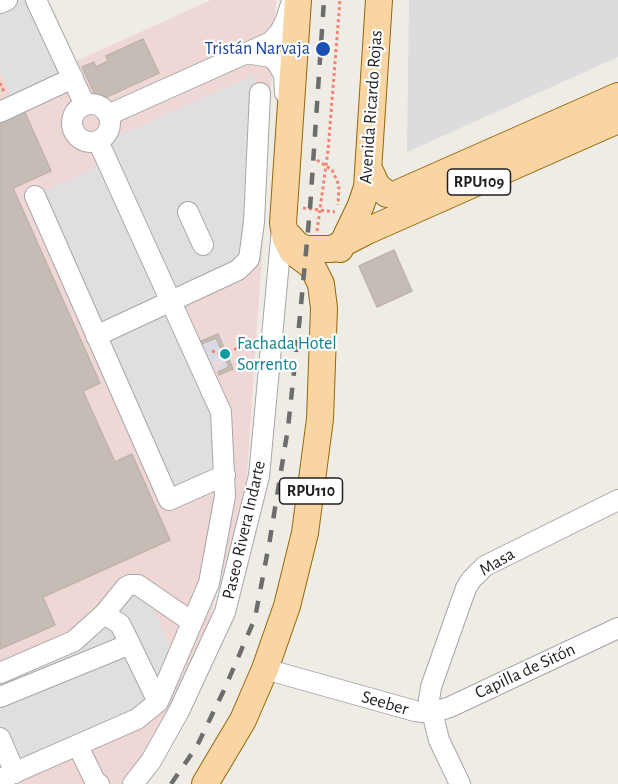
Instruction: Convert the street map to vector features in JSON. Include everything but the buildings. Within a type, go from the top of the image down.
[{"type":"main road","name":"Avenida Ricardo Rojas","points":[[205,784],[243,720],[265,669],[287,606],[306,524],[320,419],[324,308],[321,284],[316,271],[292,251],[285,234],[283,211],[298,0]]},
{"type":"main road","name":"Avenida Ricardo Rojas","points":[[324,308],[341,245],[361,205],[367,187],[384,2]]},
{"type":"main road","name":"RPU109","points":[[369,169],[377,186],[387,194],[394,195],[618,96]]},
{"type":"main road","name":"RPU109","points":[[314,250],[332,249],[385,223],[618,120]]},
{"type":"main road","name":"Avenida Ricardo Rojas","points":[[283,211],[288,234],[294,242],[314,250]]},
{"type":"street","points":[[0,3],[7,0]]},
{"type":"street","points":[[36,0],[85,105]]},
{"type":"street","points":[[108,115],[242,53],[271,42],[286,21],[292,0]]},
{"type":"street","points":[[242,53],[270,57],[278,64],[284,75],[289,126]]},
{"type":"street","points":[[0,112],[73,78]]},
{"type":"street","points":[[96,336],[238,270],[249,259],[254,222],[260,93]]},
{"type":"street","points":[[85,105],[96,105],[105,110],[108,115],[109,130],[98,141],[82,140],[74,132],[73,116],[85,105]]},
{"type":"street","points":[[0,738],[7,776],[137,719],[158,702],[208,583],[225,496],[221,412],[98,141]]},
{"type":"street","points":[[35,196],[169,500],[225,475]]},
{"type":"street","name":"Paseo Rivera Indarte","points":[[133,784],[151,761],[179,711],[225,612],[259,476],[283,211]]},
{"type":"street","points":[[188,212],[203,245]]},
{"type":"street","name":"Masa","points":[[431,712],[429,700],[431,687],[466,588],[471,580],[485,566],[618,500]]},
{"type":"street","points":[[0,673],[74,641],[104,614],[126,587],[138,585],[192,622]]},
{"type":"street","points":[[104,614],[120,624],[158,702]]},
{"type":"street","name":"Capilla de Sitón","points":[[431,712],[450,707],[618,627]]},
{"type":"street","points":[[0,697],[130,644]]},
{"type":"street","name":"Seeber","points":[[265,669],[415,711],[431,712],[439,740],[460,784]]},
{"type":"street","points":[[78,746],[95,781],[99,784]]},
{"type":"path","points":[[314,250],[326,166],[340,0]]},
{"type":"path","points":[[283,211],[337,212],[339,185],[332,170],[317,160]]},
{"type":"path","points":[[195,353],[202,350],[223,355],[273,331]]},
{"type":"shaded area","points":[[0,0],[63,63],[81,59],[211,0],[276,0],[246,489],[204,639],[133,784],[0,784]]},
{"type":"shaded area","points":[[0,0],[36,0],[73,78],[15,105],[0,71]]},
{"type":"shaded area","points":[[409,0],[618,0],[618,57],[407,152]]},
{"type":"shaded area","points":[[253,75],[260,93],[249,259],[172,301],[221,412],[225,475],[169,500],[35,196],[107,162],[100,144]]},
{"type":"shaded area","points":[[216,338],[229,367],[218,372],[217,368],[221,366],[220,361],[214,361],[214,367],[208,370],[203,359],[204,343]]},
{"type":"shaded area","points":[[141,579],[180,670],[165,705],[0,769],[0,668],[70,636],[110,591]]},
{"type":"railway","points":[[171,784],[197,746],[255,618],[288,428],[310,209],[324,0]]},
{"type":"place","name":"Tristán Narvaja","points":[[323,49]]},
{"type":"place","name":"Fachada Hotel Sorrento","points":[[225,354]]}]
